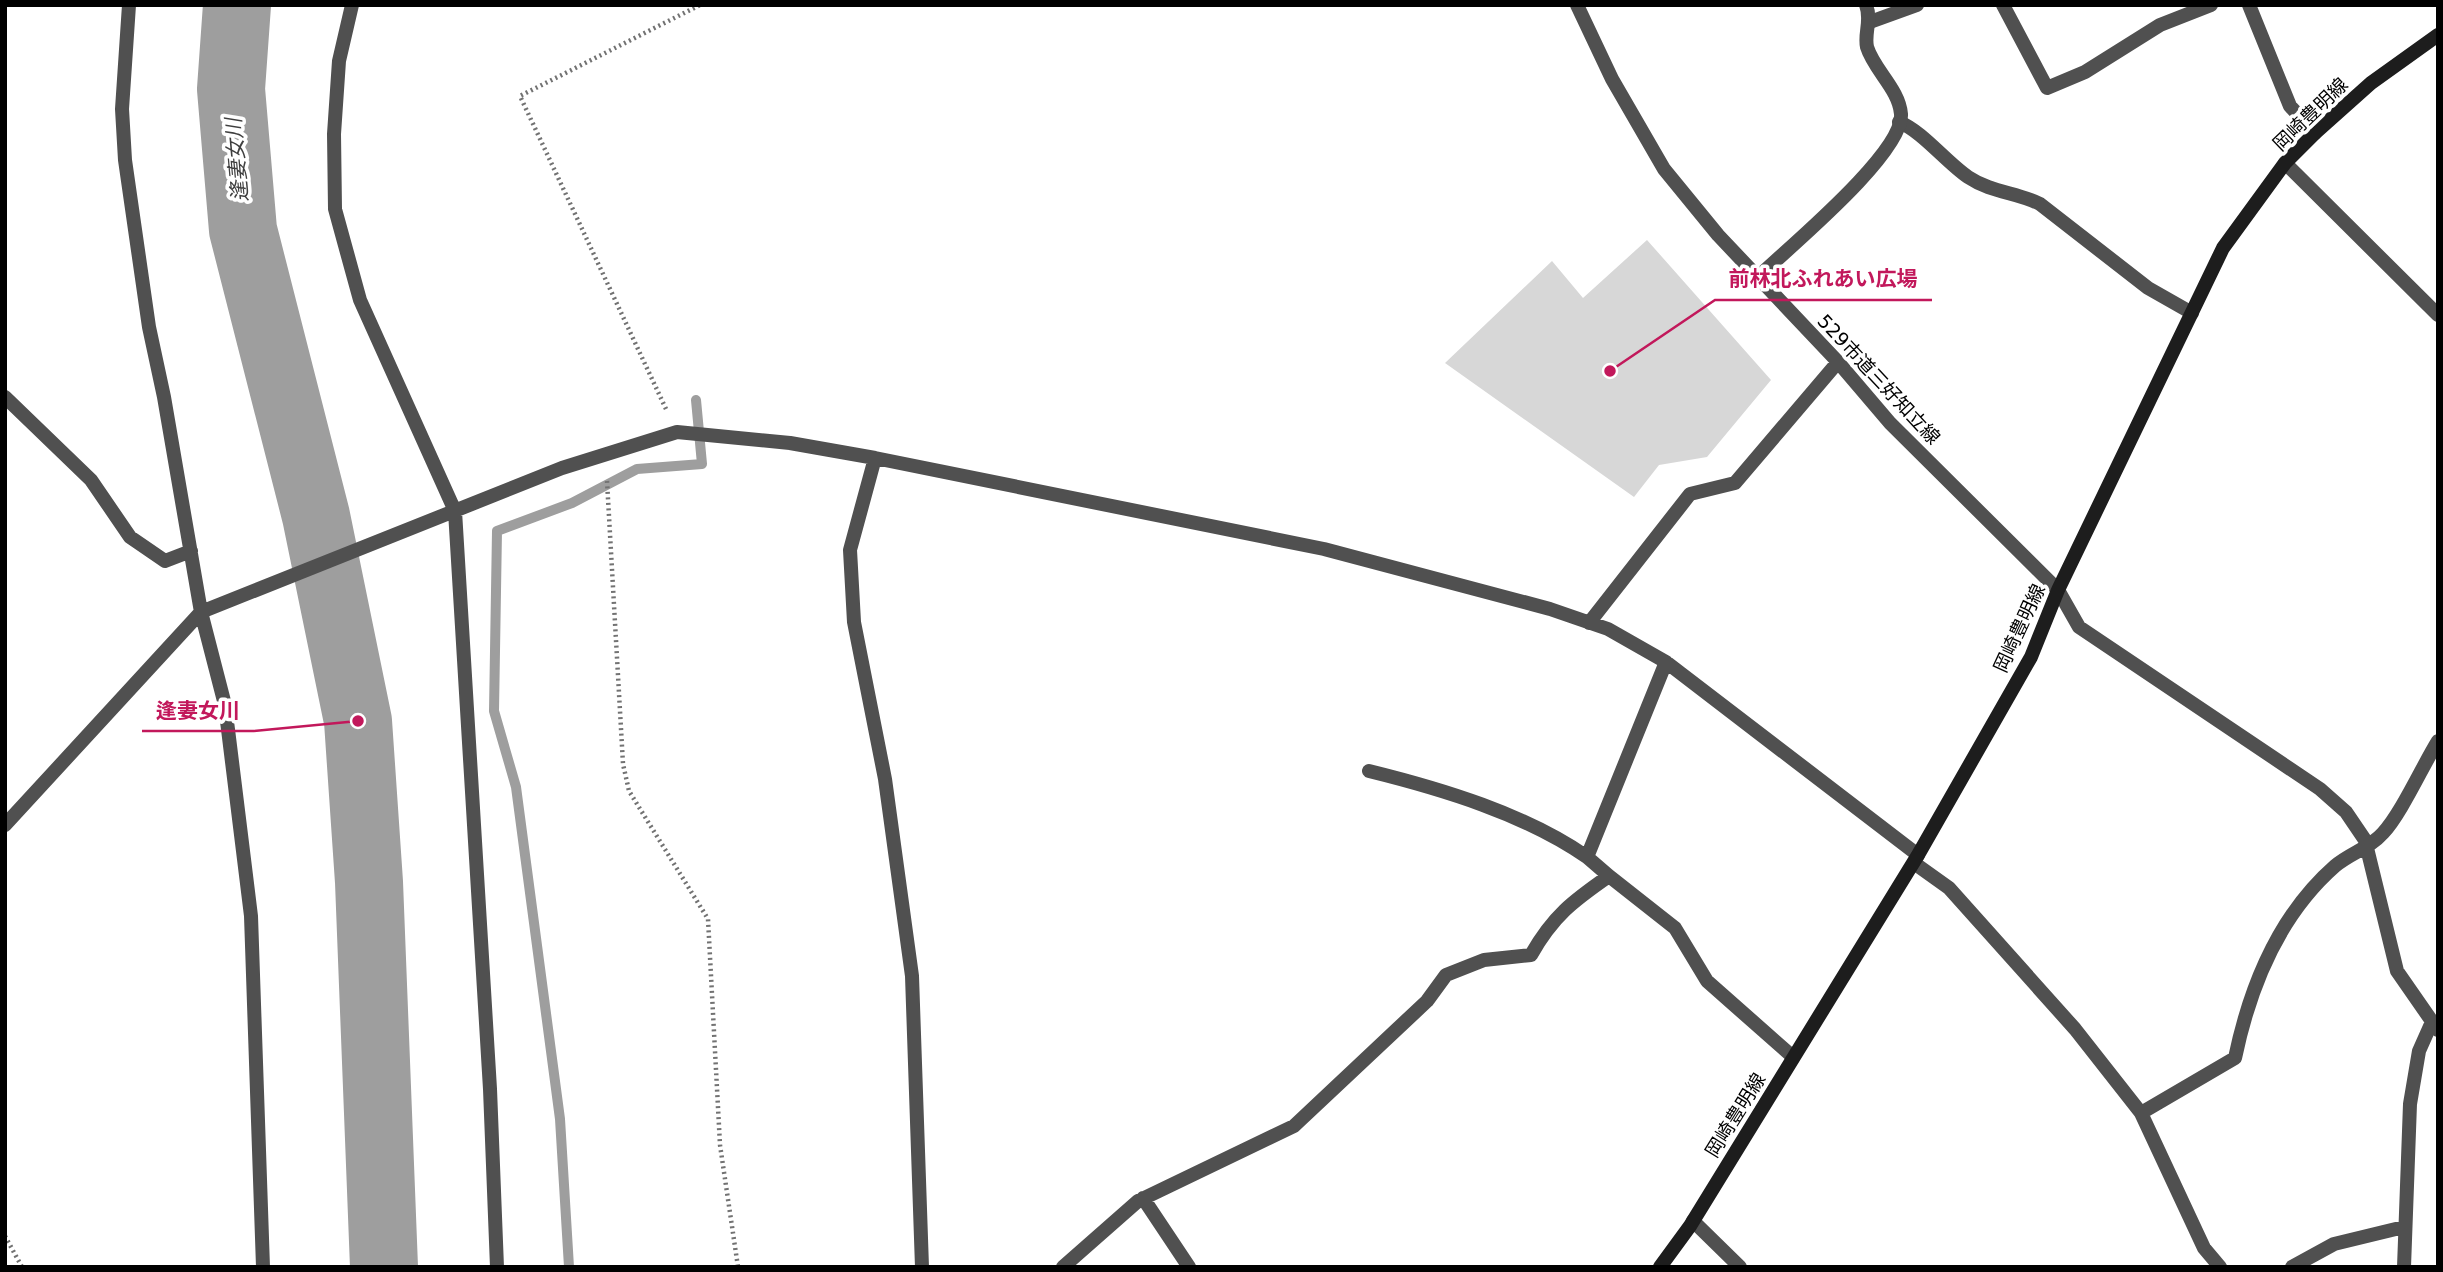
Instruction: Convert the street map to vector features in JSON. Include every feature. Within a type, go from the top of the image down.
[{"type":"main road","name":"岡崎豊明線","points":[[1660,1267],[1693,1221],[1916,859],[2031,657],[2057,590],[2223,248],[2285,163],[2315,133],[2371,83],[2438,35]]},
{"type":"street","points":[[129,5],[122,109],[125,160],[149,327],[201,612],[225,705],[251,916],[263,1267]]},
{"type":"street","points":[[352,5],[339,61],[334,134],[335,209],[360,300],[454,511],[490,1089],[497,1267]]},
{"type":"street","name":"529市道三好知立線","points":[[1577,5],[1612,79],[1664,169],[1890,423],[2057,590],[2079,627],[2320,789],[2346,812],[2366,847],[2397,971],[2435,1027]]},
{"type":"street","points":[[1758,277],[1864,177],[1884,153],[1899,122],[1901,114],[1867,46],[1870,22],[1866,5]]},
{"type":"street","points":[[1870,22],[1917,5]]},
{"type":"street","points":[[2003,5],[2047,88],[2085,72],[2160,26],[2211,5]]},
{"type":"street","points":[[2249,5],[2290,106],[2315,133]]},
{"type":"street","points":[[1899,122],[1969,177],[1997,192],[2026,197],[2040,204],[2148,288],[2192,313]]},
{"type":"street","points":[[2285,163],[2438,315]]},
{"type":"street","points":[[1589,623],[1690,494],[1735,483],[1838,362]]},
{"type":"street","points":[[5,397],[91,480],[130,537],[165,561],[191,551]]},
{"type":"street","points":[[5,825],[146,668],[201,612],[230,603],[430,518],[606,453],[677,432],[790,443],[875,458],[1324,549],[1469,586],[1608,629],[1666,662],[1916,859],[1958,898],[2075,1029],[2141,1114],[2204,1248],[2220,1267]]},
{"type":"street","points":[[875,458],[850,551],[854,622],[885,779],[912,976],[922,1267]]},
{"type":"street","points":[[1587,857],[1666,662]]},
{"type":"street","points":[[2141,1114],[2235,1058],[2245,1009],[2261,967],[2291,915],[2334,866],[2384,833],[2438,741]]},
{"type":"street","points":[[1369,771],[1443,790],[1488,807],[1587,857],[1675,928],[1707,981],[1793,1057]]},
{"type":"street","points":[[1063,1267],[1143,1198],[1294,1126],[1427,1001],[1446,975],[1484,960],[1531,955],[1546,928],[1567,905],[1609,876]]},
{"type":"street","points":[[2404,1267],[2410,1104],[2419,1051],[2435,1027]]},
{"type":"street","points":[[1143,1198],[1189,1267]]},
{"type":"street","points":[[1693,1221],[1740,1267]]},
{"type":"street","points":[[2292,1267],[2334,1244],[2404,1227]]},
{"type":"path","points":[[677,432],[520,96],[700,5]]},
{"type":"path","points":[[606,453],[623,764],[629,791],[708,919],[720,1145],[738,1267]]},
{"type":"path","points":[[5,1237],[22,1267]]},
{"type":"shaded area","points":[[1647,240],[1771,380],[1707,457],[1659,465],[1634,497],[1445,363],[1552,261],[1583,298]]},
{"type":"waterway","name":"逢妻女川","points":[[237,5],[231,89],[243,230],[316,516],[358,721],[369,882],[384,1267]]},
{"type":"waterway","points":[[569,1267],[560,1119],[516,787],[494,711],[497,531],[572,503],[637,469],[702,464],[696,400]]},
{"type":"place","name":"前林北ふれあい広場","points":[[1610,371]]},
{"type":"place","name":"逢妻女川","points":[[358,721]]}]
